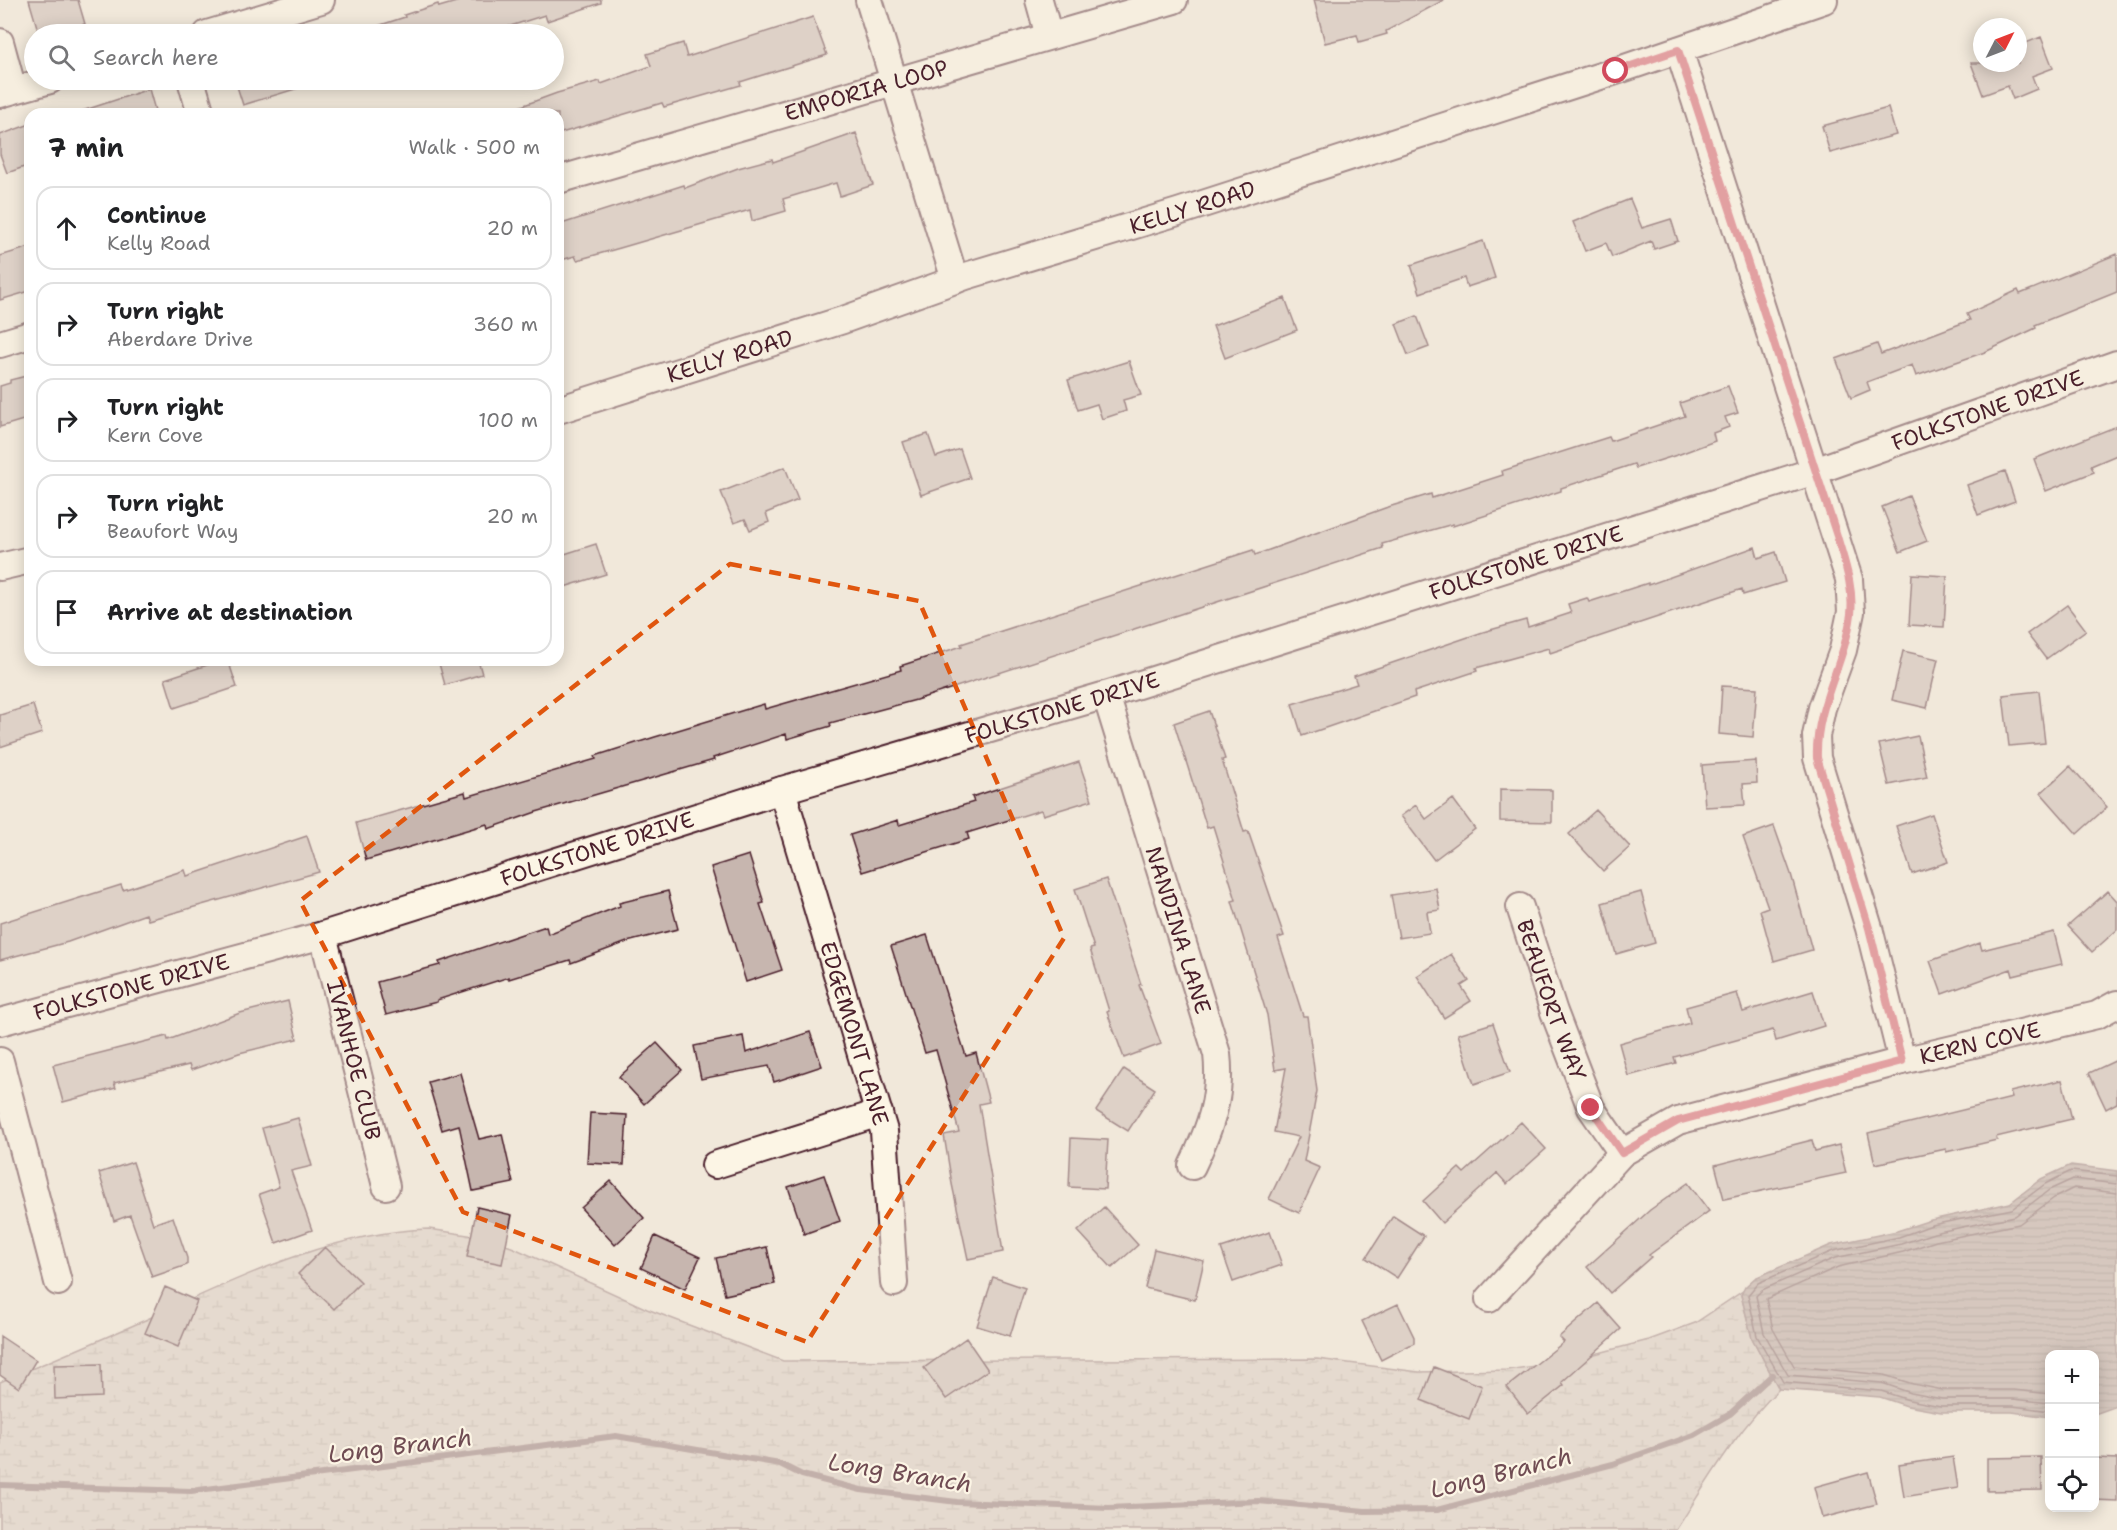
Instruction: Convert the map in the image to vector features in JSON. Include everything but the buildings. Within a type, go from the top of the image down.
[{"type":"street","points":[[241,24],[321,0]]},
{"type":"street","points":[[869,0],[955,280]]},
{"type":"street","points":[[1039,0],[1049,36]]},
{"type":"street","name":"EMPORIA LOOP","points":[[564,178],[1174,0]]},
{"type":"street","name":"KELLY ROAD","points":[[564,408],[843,320],[955,280],[1178,212],[1678,50],[1824,0]]},
{"type":"street","points":[[0,42],[7,92],[24,87]]},
{"type":"street","points":[[1678,50],[1849,579],[1851,612],[1843,650],[1822,708],[1816,736],[1817,758],[1869,928],[1902,1061]]},
{"type":"street","points":[[194,90],[199,108]]},
{"type":"street","points":[[0,344],[24,337]]},
{"type":"street","name":"FOLKSTONE DRIVE","points":[[0,1022],[323,935],[782,790],[1106,695],[1815,471],[2117,364]]},
{"type":"street","points":[[0,567],[24,561]]},
{"type":"street","name":"NANDINA LANE","points":[[1106,695],[1217,1054],[1217,1090],[1211,1125],[1192,1166]]},
{"type":"street","name":"EDGEMONT LANE","points":[[782,790],[879,1113],[887,1150],[894,1283]]},
{"type":"street","name":"BEAUFORT WAY","points":[[1520,907],[1554,1011],[1591,1108],[1622,1153]]},
{"type":"street","name":"IVANHOE CLUB","points":[[323,935],[386,1186]]},
{"type":"street","name":"KERN COVE","points":[[1489,1299],[1622,1153],[1678,1121],[1902,1061],[2097,1015],[2117,1004]]},
{"type":"street","points":[[0,1061],[58,1282]]},
{"type":"street","points":[[715,1165],[879,1113]]},
{"type":"highlighted area","points":[[730,564],[919,601],[1064,938],[807,1342],[463,1212],[300,901]]},
{"type":"green space","points":[[429,1229],[487,1238],[514,1248],[647,1309],[783,1361],[1317,1359],[1419,1372],[1507,1370],[1564,1362],[1649,1340],[1695,1323],[1743,1291],[1741,1295],[1752,1338],[1779,1389],[1736,1439],[1676,1530],[0,1530],[0,1382],[282,1261],[355,1239],[392,1232]]},
{"type":"water","points":[[2071,1165],[2117,1171],[2117,1406],[2099,1413],[2099,1350],[2045,1350],[2045,1416],[2012,1412],[1941,1412],[1907,1406],[1880,1397],[1779,1389],[1752,1338],[1741,1295],[1745,1287],[1755,1278],[1831,1245],[2010,1203],[2041,1179]]},
{"type":"waterway","name":"Long Branch","points":[[0,1485],[191,1491],[616,1436],[780,1464],[802,1475],[861,1490],[957,1502],[1109,1508],[1258,1501],[1365,1511],[1437,1510],[1613,1464],[1694,1435],[1730,1414],[1772,1375]]},
{"type":"route","points":[[1591,1108],[1622,1153],[1678,1121],[1902,1061],[1869,928],[1825,791],[1817,758],[1816,736],[1822,708],[1843,650],[1851,612],[1849,579],[1837,536],[1678,50],[1616,71]]}]
